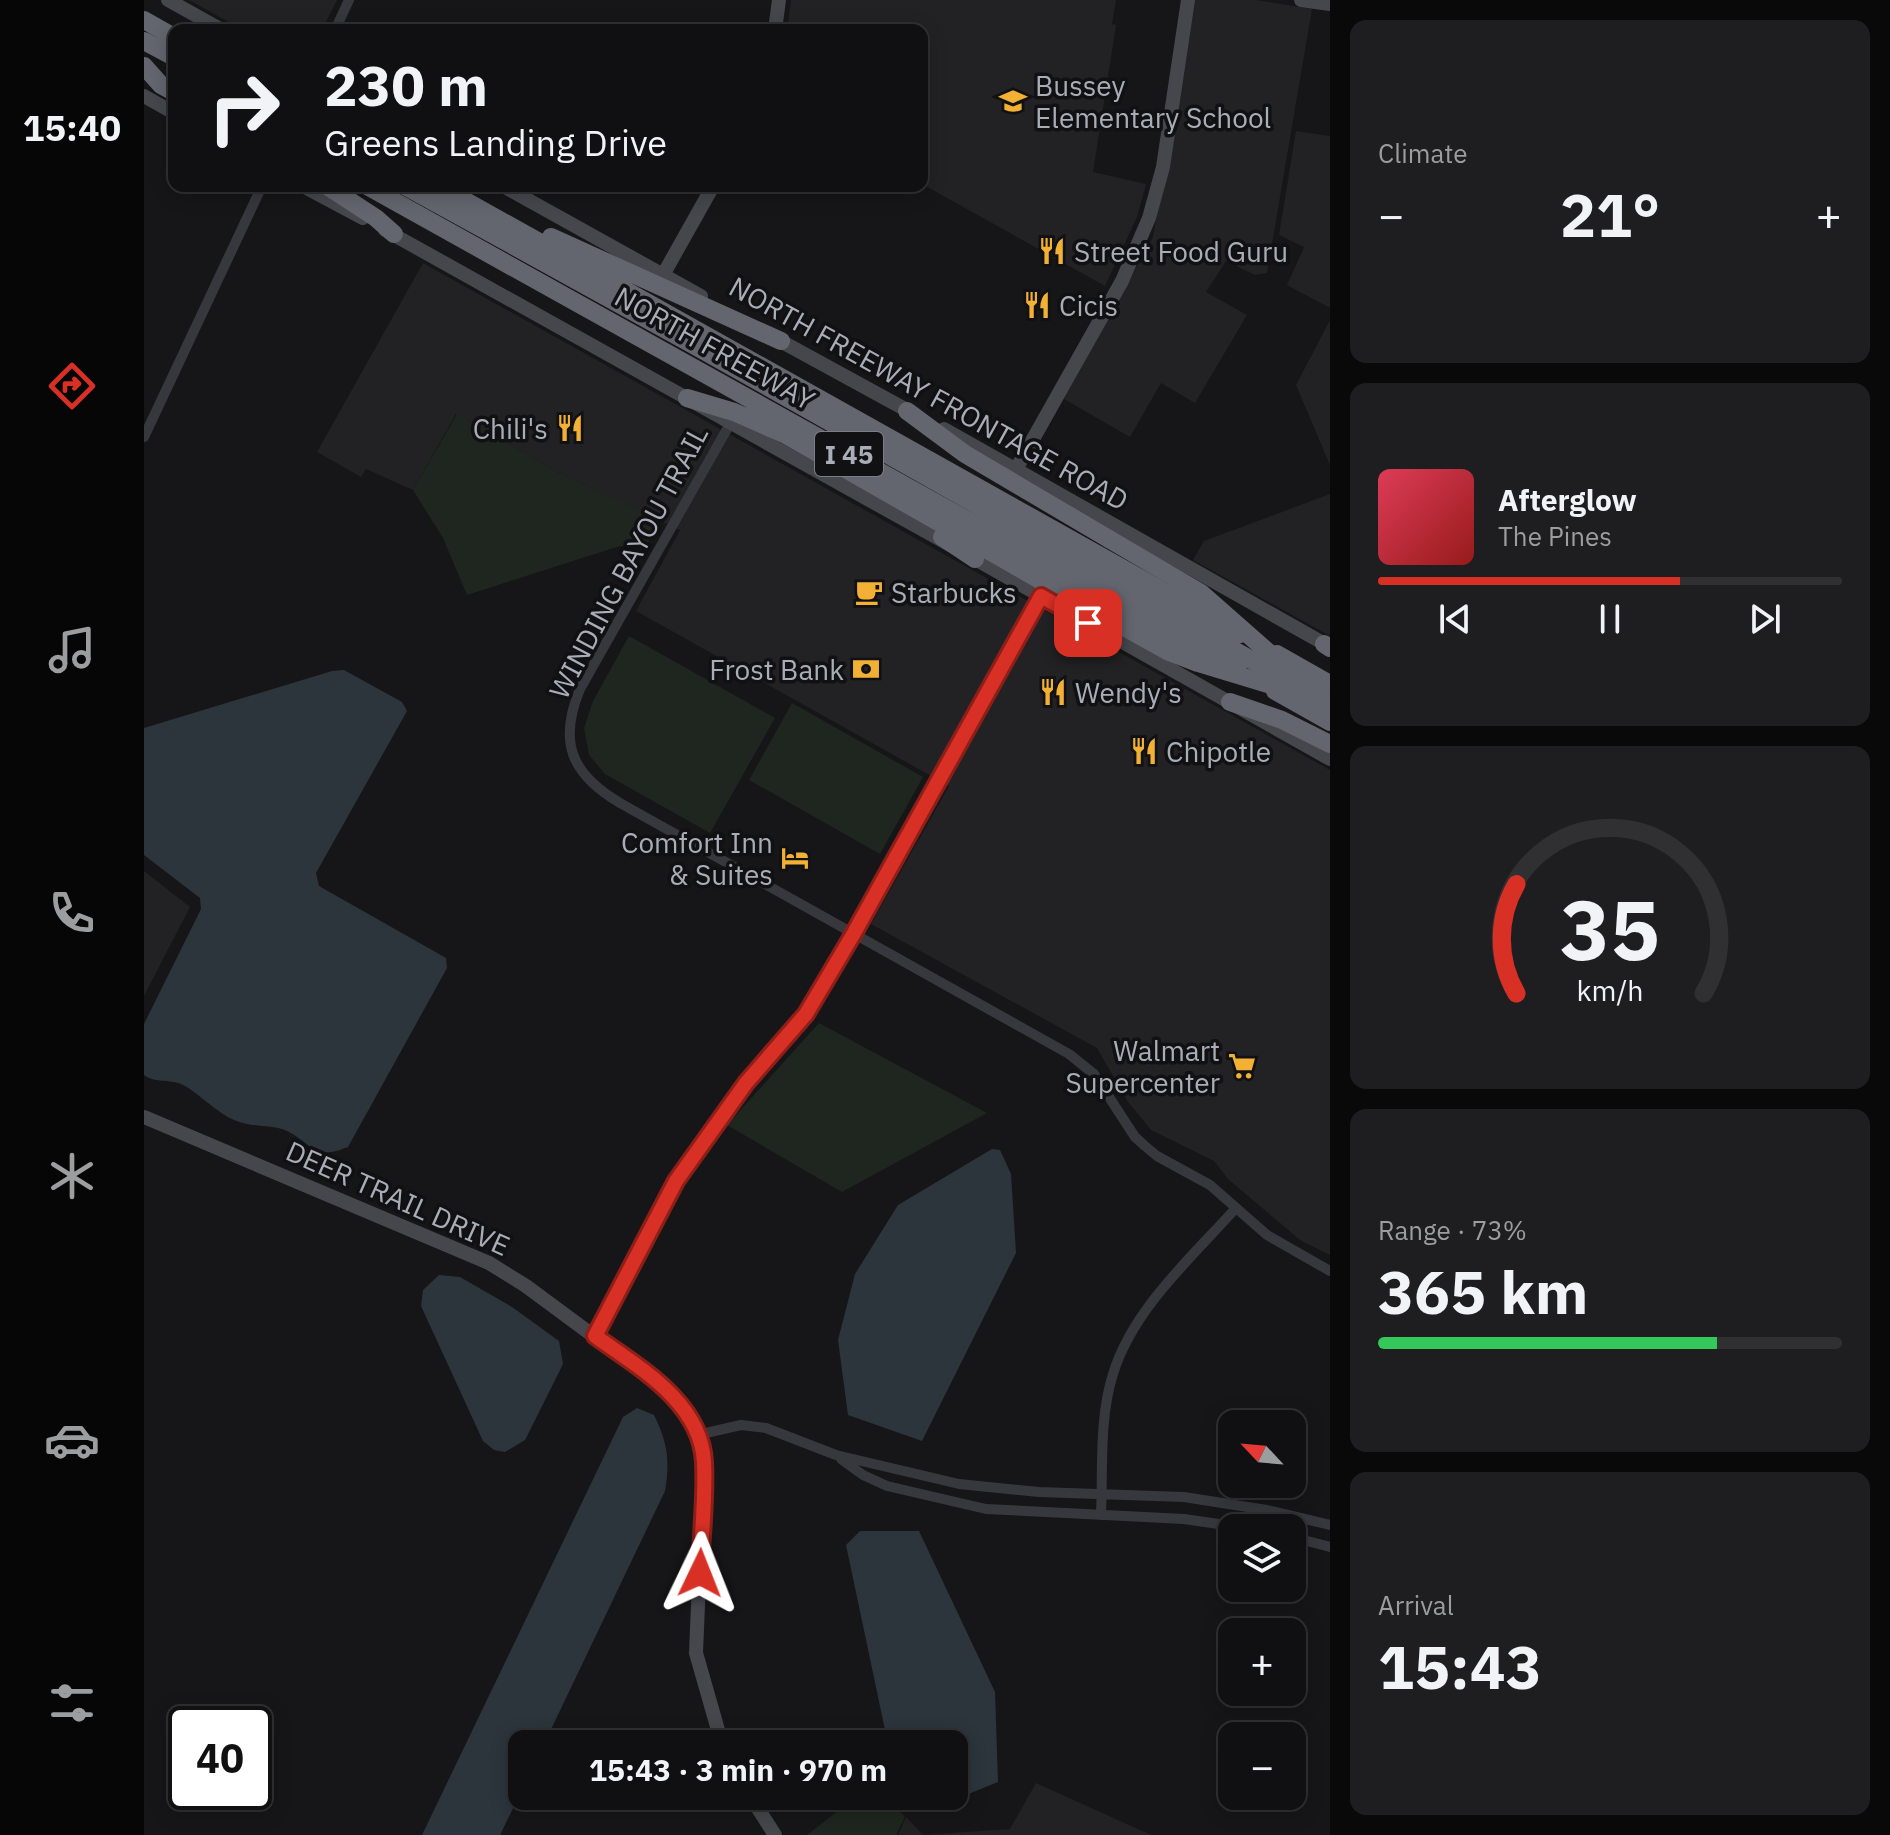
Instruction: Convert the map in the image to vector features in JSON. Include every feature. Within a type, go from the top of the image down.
[{"type":"highway","points":[[144,20],[168,34]]},
{"type":"highway","points":[[144,41],[168,54]]},
{"type":"highway","points":[[144,64],[168,76]]},
{"type":"highway","points":[[144,64],[161,85],[168,89]]},
{"type":"highway","points":[[336,192],[394,234]]},
{"type":"highway","name":"NORTH FREEWAY","points":[[378,192],[1330,722]]},
{"type":"highway","name":"NORTH FREEWAY","points":[[416,192],[1330,704]]},
{"type":"highway","name":"NORTH FREEWAY","points":[[450,192],[1330,684]]},
{"type":"highway","points":[[514,228],[541,232],[781,341]]},
{"type":"highway","points":[[687,398],[757,421],[1167,651],[1330,704]]},
{"type":"highway","points":[[907,411],[965,454],[1201,593],[1330,704]]},
{"type":"highway","points":[[841,467],[975,559]]},
{"type":"highway","points":[[1230,702],[1282,720],[1330,744]]},
{"type":"main road","points":[[168,0],[211,24]]},
{"type":"main road","points":[[776,24],[779,0]]},
{"type":"main road","points":[[1015,471],[1122,281],[1149,218],[1163,167],[1188,0]]},
{"type":"main road","points":[[1301,0],[1330,4]]},
{"type":"main road","points":[[144,96],[168,110]]},
{"type":"main road","points":[[314,192],[1330,759]]},
{"type":"main road","name":"NORTH FREEWAY FRONTAGE ROAD","points":[[514,192],[1328,646]]},
{"type":"main road","points":[[663,275],[710,192]]},
{"type":"main road","name":"DEER TRAIL DRIVE","points":[[144,1117],[489,1263],[672,1394],[697,1435],[704,1460],[696,1653],[718,1730]]},
{"type":"main road","points":[[759,1810],[775,1835]]},
{"type":"street","points":[[338,24],[349,0]]},
{"type":"street","points":[[144,437],[259,192]]},
{"type":"street","name":"WINDING BAYOU TRAIL","points":[[731,422],[580,689],[568,730],[570,745],[586,779],[599,790],[1081,1062],[1105,1087],[1135,1137],[1157,1156],[1210,1185],[1267,1235],[1330,1271]]},
{"type":"street","points":[[595,1336],[676,1181],[746,1083],[806,1014],[1041,596]]},
{"type":"street","points":[[1101,1515],[1105,1408],[1112,1375],[1123,1349],[1153,1301],[1236,1208]]},
{"type":"street","points":[[697,1435],[741,1425],[766,1428],[836,1455],[959,1484],[993,1489],[1184,1497],[1267,1510],[1330,1525]]},
{"type":"street","points":[[836,1455],[863,1475],[887,1486],[986,1509],[1184,1519],[1218,1524]]},
{"type":"street","points":[[1184,1497],[1184,1519]]},
{"type":"street","points":[[1306,1541],[1330,1547]]},
{"type":"shaded area","points":[[189,0],[337,0],[325,24],[232,24]]},
{"type":"shaded area","name":"Bussey Elementary School","points":[[791,0],[1116,0],[1112,24],[1116,25],[1093,172],[1146,184],[1137,217],[1105,286],[928,187],[928,24],[788,24]]},
{"type":"shaded area","points":[[1195,0],[1256,0],[1312,9],[1267,273],[1255,275],[1226,261],[1206,292],[1247,315],[1195,403],[1161,383],[1130,437],[1064,399],[1153,237]]},
{"type":"shaded area","points":[[1296,131],[1330,136],[1330,308],[1287,285],[1304,247],[1279,235]]},
{"type":"shaded area","points":[[423,263],[1330,770],[1330,1255],[1300,1240],[1228,1179],[1214,1161],[1151,1130],[1128,1102],[1097,1048],[871,924],[949,786],[636,611],[680,530],[561,474],[456,414],[413,490],[366,469],[361,477],[317,452]]},
{"type":"shaded area","points":[[1330,320],[1330,465],[1296,385]]},
{"type":"shaded area","points":[[457,414],[561,474],[659,519],[646,547],[620,546],[467,595],[443,538],[413,490]]},
{"type":"shaded area","points":[[1330,494],[1330,636],[1193,560],[1204,541]]},
{"type":"shaded area","points":[[629,636],[775,718],[710,833],[605,774],[589,755],[584,728],[593,701]]},
{"type":"shaded area","points":[[344,670],[402,702],[407,711],[316,873],[319,886],[446,958],[447,968],[348,1147],[320,1152],[282,1129],[235,1120],[185,1086],[144,1075],[144,1024],[201,909],[200,898],[144,855],[144,728]]},
{"type":"shaded area","points":[[792,703],[923,777],[880,854],[749,780]]},
{"type":"shaded area","points":[[144,871],[190,907],[144,996]]},
{"type":"shaded area","points":[[819,1023],[987,1113],[842,1192],[727,1125]]},
{"type":"shaded area","points":[[992,1149],[1000,1150],[1011,1174],[1016,1253],[922,1441],[848,1415],[838,1340],[855,1274],[898,1205]]},
{"type":"shaded area","points":[[439,1275],[460,1277],[512,1307],[559,1341],[563,1364],[525,1440],[505,1452],[494,1450],[483,1441],[421,1306],[423,1290]]},
{"type":"shaded area","points":[[637,1408],[654,1415],[667,1452],[665,1491],[551,1730],[508,1730],[508,1810],[512,1810],[500,1835],[422,1835],[623,1417]]},
{"type":"shaded area","points":[[860,1531],[919,1531],[995,1692],[998,1782],[968,1794],[968,1730],[885,1730],[846,1545]]},
{"type":"shaded area","points":[[1036,1783],[1151,1835],[923,1835],[1010,1829]]},
{"type":"shaded area","points":[[839,1810],[898,1810],[905,1817],[896,1835],[807,1835]]},
{"type":"shaded area","points":[[906,1817],[923,1835],[898,1835]]},
{"type":"place","name":"Bussey Elementary School","points":[[1013,101]]},
{"type":"place","name":"Street Food Guru","points":[[1052,251]]},
{"type":"place","name":"Cicis","points":[[1037,305]]},
{"type":"place","name":"Chili's","points":[[570,428]]},
{"type":"place","name":"Starbucks","points":[[869,592]]},
{"type":"place","name":"Frost Bank","points":[[866,669]]},
{"type":"place","name":"Wendy's","points":[[1053,692]]},
{"type":"place","name":"Chipotle","points":[[1144,751]]},
{"type":"place","name":"Comfort Inn & Suites","points":[[795,858]]},
{"type":"place","name":"Walmart Supercenter","points":[[1242,1066]]},
{"type":"route","points":[[700,1573],[704,1460],[697,1435],[672,1394],[595,1336],[676,1181],[746,1083],[806,1014],[1041,596],[1088,623]]}]
